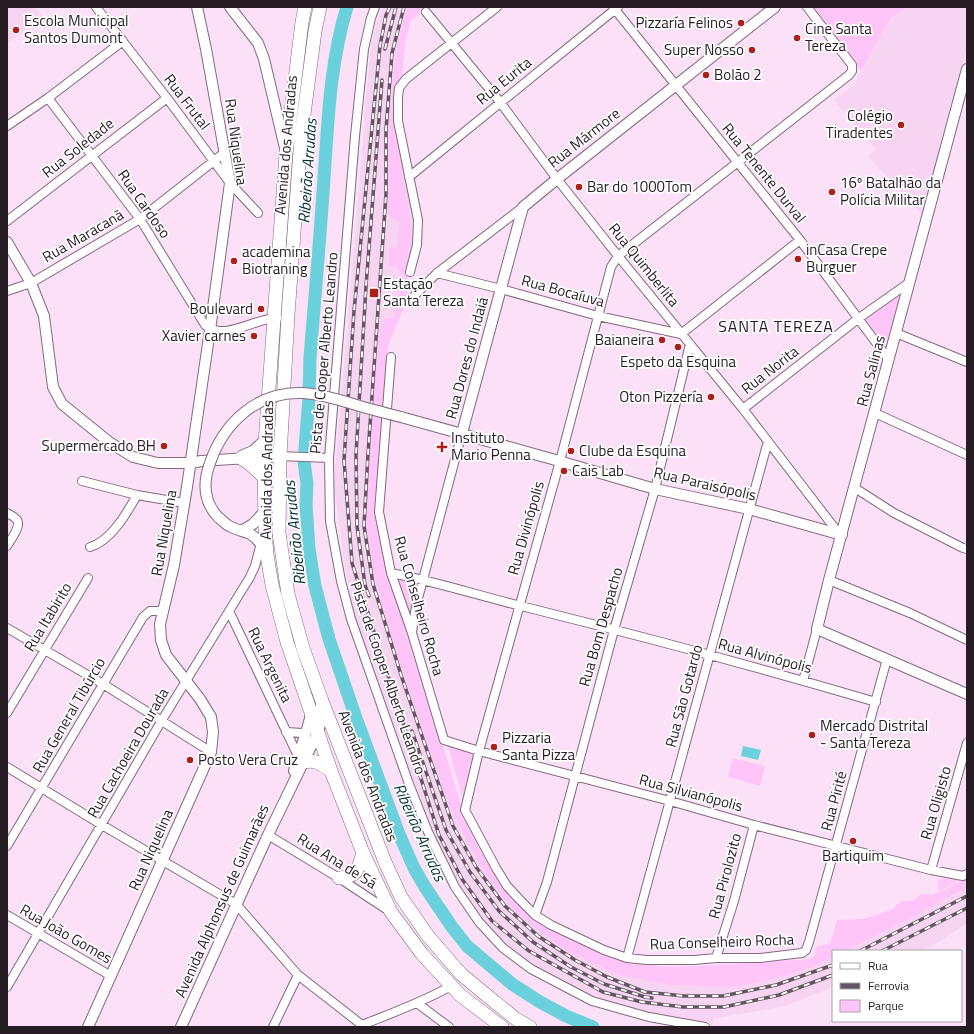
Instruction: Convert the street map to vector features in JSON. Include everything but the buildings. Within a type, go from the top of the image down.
[{"type":"main road","name":"Avenida dos Andradas","points":[[305,7],[286,154],[264,457],[265,529],[267,555],[272,585],[280,620],[311,713],[313,732],[331,771],[363,853],[391,912],[422,954],[451,986],[460,995],[502,1027]]},
{"type":"main road","name":"Avenida dos Andradas","points":[[320,7],[313,38],[301,136],[280,456],[279,533],[288,594],[303,648],[322,700],[388,869],[401,897],[428,936],[462,974],[485,994],[530,1027]]},
{"type":"main road","points":[[238,458],[251,465],[264,477]]},
{"type":"main road","points":[[260,543],[267,555]]},
{"type":"main road","points":[[300,759],[317,762],[331,771]]},
{"type":"main road","points":[[339,878],[350,877],[355,874],[363,853]]},
{"type":"main road","points":[[391,912],[428,936]]},
{"type":"street","name":"Rua Frutal","points":[[96,7],[167,98],[230,183],[258,213]]},
{"type":"street","name":"Rua Niquelina","points":[[88,1027],[211,752],[213,732],[211,717],[187,681],[166,655],[161,640],[160,624],[174,565],[191,463],[230,183],[197,7]]},
{"type":"street","points":[[230,7],[258,43],[264,59],[286,154]]},
{"type":"street","name":"Pista de Cooper Alberto Leandro","points":[[375,7],[364,49],[355,136],[329,458],[330,521],[341,581],[351,619],[428,832],[455,887],[479,922],[503,948],[531,969],[592,1001],[649,1017],[705,1027]]},
{"type":"street","points":[[410,272],[417,245],[418,220],[408,177],[398,121],[399,88],[406,79],[497,7]]},
{"type":"street","name":"Rua Mármore","points":[[415,295],[437,273],[523,207],[774,7]]},
{"type":"street","points":[[618,256],[849,75],[852,71],[852,65],[807,7]]},
{"type":"street","name":"Rua Tenente Durval","points":[[616,8],[676,86],[800,240],[889,360]]},
{"type":"street","name":"Rua Eurita","points":[[408,177],[616,8]]},
{"type":"street","name":"Rua Quimberlita","points":[[426,12],[500,102],[618,256],[743,409],[841,535]]},
{"type":"street","points":[[7,126],[48,98],[123,41]]},
{"type":"street","name":"Rua Salinas","points":[[803,680],[967,69]]},
{"type":"street","name":"Rua Cardoso","points":[[48,98],[140,219],[199,318],[210,330]]},
{"type":"street","name":"Rua Soledade","points":[[7,221],[167,98]]},
{"type":"street","name":"Rua Maracanã","points":[[7,291],[30,283],[140,219],[224,153]]},
{"type":"street","name":"Rua Dores do Indaiá","points":[[412,633],[416,606],[423,579],[523,207]]},
{"type":"street","points":[[681,334],[800,240]]},
{"type":"street","points":[[7,242],[30,283],[44,316],[53,387],[62,404],[104,439],[133,457],[158,463],[191,463],[238,458],[280,456],[329,458]]},
{"type":"street","name":"Rua Divinópolis","points":[[465,810],[478,751],[560,461],[611,267],[618,256]]},
{"type":"street","name":"Rua Bocaíuva","points":[[437,273],[598,316],[681,334]]},
{"type":"street","name":"Rua Norita","points":[[743,409],[858,318],[910,282]]},
{"type":"street","points":[[210,330],[225,331],[274,318],[288,318]]},
{"type":"street","points":[[896,333],[967,362]]},
{"type":"street","name":"Rua Bom Despacho","points":[[535,915],[547,882],[614,630],[655,489],[690,344]]},
{"type":"street","name":"Rua Conselheiro Rocha","points":[[390,357],[380,512],[391,573],[412,633],[444,740]]},
{"type":"street","name":"Rua Paraisópolis","points":[[243,530],[230,527],[210,508],[205,488],[206,476],[218,444],[232,424],[256,404],[266,399],[303,393],[337,399],[462,433],[655,489],[749,509],[841,535]]},
{"type":"street","points":[[875,413],[967,455]]},
{"type":"street","points":[[238,458],[253,451],[266,439]]},
{"type":"street","name":"Rua São Gotardo","points":[[627,958],[768,441]]},
{"type":"street","points":[[82,481],[137,495],[184,503]]},
{"type":"street","points":[[855,488],[894,513],[963,548],[967,548]]},
{"type":"street","points":[[90,547],[105,539],[127,513],[137,495]]},
{"type":"street","points":[[260,543],[253,536],[243,530],[253,524],[265,511]]},
{"type":"street","points":[[7,513],[18,522],[7,546]]},
{"type":"street","name":"Rua Cachoeira Dourada","points":[[7,987],[162,720],[250,577],[255,566],[265,529]]},
{"type":"street","name":"Rua Alvinópolis","points":[[391,573],[423,579],[519,606],[710,655],[803,680],[876,702]]},
{"type":"street","name":"Rua Itabirito","points":[[7,713],[88,578]]},
{"type":"street","points":[[829,580],[910,613],[967,640]]},
{"type":"street","name":"Rua General Tibúrcio","points":[[7,846],[143,617],[150,611],[163,611]]},
{"type":"street","name":"Rua Argenita","points":[[229,611],[300,759]]},
{"type":"street","points":[[7,628],[103,684],[211,752]]},
{"type":"street","points":[[817,629],[887,658],[967,694]]},
{"type":"street","name":"Rua Pirité","points":[[806,950],[887,658]]},
{"type":"street","name":"Avenida Alphonsus de Guimarães","points":[[181,1027],[290,788],[300,759],[313,732],[321,720],[322,700]]},
{"type":"street","points":[[286,732],[313,732]]},
{"type":"street","name":"Rua Silvianópolis","points":[[444,740],[478,751],[754,825],[931,870]]},
{"type":"street","name":"Rua Oligisto","points":[[931,870],[967,743]]},
{"type":"street","points":[[7,767],[236,904],[298,975],[361,1026],[440,993],[451,986]]},
{"type":"street","name":"Rua Conselheiro Rocha","points":[[465,810],[507,886],[535,915],[551,925],[604,950],[627,958],[668,961],[716,958],[760,958],[798,954],[806,950]]},
{"type":"street","name":"Rua Pirolozito","points":[[716,958],[734,901],[754,825]]},
{"type":"street","name":"Rua Ana de Sá","points":[[268,834],[391,912]]},
{"type":"street","points":[[931,870],[963,876],[967,874]]},
{"type":"street","name":"Rua João Gomes","points":[[7,915],[111,976]]},
{"type":"street","points":[[273,1027],[298,975]]},
{"type":"street","points":[[417,1003],[449,1027]]},
{"type":"shaded area","name":"Escola Municipal Santos Dumont","points":[[7,7],[35,7],[42,16],[7,43]]},
{"type":"shaded area","points":[[382,7],[423,7],[410,19],[399,79],[406,177],[413,216],[415,243],[387,351],[379,440],[374,527],[464,823],[527,913],[667,973],[785,963],[816,957],[872,923],[967,884],[967,923],[934,945],[923,950],[832,950],[832,987],[785,1006],[713,1019],[712,1027],[702,1027],[602,1003],[540,975],[510,950],[481,919],[449,865],[429,824],[353,611],[344,560],[334,483],[367,84],[373,37]]},
{"type":"shaded area","name":"Colégio Tiradentes","points":[[907,7],[967,7],[967,47],[923,216],[868,156],[876,150],[834,100],[854,85],[890,19]]},
{"type":"green space","points":[[408,7],[426,7],[410,22],[405,46],[402,77],[396,89],[396,125],[408,195],[412,242],[407,268],[408,296],[388,345],[378,466],[376,526],[379,531],[409,636],[464,814],[488,859],[534,916],[623,959],[662,967],[812,959],[817,946],[830,944],[837,920],[863,919],[876,915],[891,910],[902,901],[912,901],[922,894],[933,895],[967,878],[967,887],[911,918],[846,950],[832,950],[832,957],[812,967],[777,978],[732,987],[671,985],[619,975],[562,948],[518,915],[481,868],[450,808],[408,688],[386,619],[372,567],[366,521],[371,429],[379,329],[383,320],[393,317],[402,276],[398,268],[389,266],[389,248],[397,247],[399,222],[386,213],[389,120],[397,44]]},
{"type":"green space","points":[[812,7],[907,7],[890,19],[861,71]]},
{"type":"green space","points":[[902,293],[886,349],[865,320]]},
{"type":"green space","points":[[395,575],[419,580],[411,626]]},
{"type":"green space","points":[[447,743],[477,753],[465,806]]},
{"type":"green space","points":[[733,758],[765,766],[760,786],[728,777]]},
{"type":"green space","points":[[962,879],[939,891],[937,880]]},
{"type":"water","points":[[743,746],[761,750],[758,760],[741,756]]},
{"type":"waterway","name":"Ribeirão Arrudas","points":[[347,7],[341,28],[333,70],[310,357],[309,397],[304,461],[307,484],[306,505],[309,549],[315,586],[329,639],[356,718],[399,834],[414,868],[425,887],[452,927],[467,946],[512,984],[540,1002],[566,1016],[593,1027]]},
{"type":"railway","points":[[390,7],[386,15],[380,46],[354,311],[344,460],[352,563],[439,835],[462,879],[492,921],[529,951],[603,992],[642,1002],[683,1007],[724,1007],[779,995],[832,975]]},
{"type":"railway","points":[[385,49],[396,7]]},
{"type":"railway","points":[[404,7],[392,53],[386,130],[386,194],[364,526],[373,584],[401,675],[453,826],[476,867],[505,906],[538,936],[575,960],[607,977],[645,992],[684,996],[723,996],[776,985],[832,965]]},
{"type":"railway","points":[[369,596],[365,585],[357,526],[356,455],[366,286],[382,80]]},
{"type":"railway","points":[[412,731],[446,830],[470,872],[499,911],[533,942],[571,967],[604,984],[652,998]]},
{"type":"railway","points":[[862,950],[967,896]]},
{"type":"railway","points":[[884,950],[967,908]]},
{"type":"place","name":"Pizzaría Felinos","points":[[741,23]]},
{"type":"place","name":"Escola Municipal Santos Dumont","points":[[16,30]]},
{"type":"place","name":"Cine Santa Tereza","points":[[797,38]]},
{"type":"place","name":"Super Nosso","points":[[752,50]]},
{"type":"place","name":"Bolão 2","points":[[706,75]]},
{"type":"place","name":"Colégio Tiradentes","points":[[901,125]]},
{"type":"place","name":"Bar do 1000Tom","points":[[579,187]]},
{"type":"place","name":"16º Batalhão da Polícia Militar","points":[[832,192]]},
{"type":"place","name":"inCasa Crepe Burguer","points":[[798,259]]},
{"type":"place","name":"academina Biotraning","points":[[234,261]]},
{"type":"place","name":"Estação Santa Tereza","points":[[374,293]]},
{"type":"place","name":"Boulevard","points":[[261,309]]},
{"type":"place","name":"Xavier carnes","points":[[254,336]]},
{"type":"place","name":"Baianeira","points":[[662,340]]},
{"type":"place","name":"Espeto da Esquina","points":[[678,347]]},
{"type":"place","name":"Oton Pizzería","points":[[711,397]]},
{"type":"place","name":"Supermercado BH","points":[[164,446]]},
{"type":"place","name":"Instituto Mario Penna","points":[[442,447]]},
{"type":"place","name":"Clube da Esquina","points":[[571,451]]},
{"type":"place","name":"Cais Lab","points":[[564,471]]},
{"type":"place","name":"Mercado Distrital - Santa Tereza","points":[[812,735]]},
{"type":"place","name":"Pizzaria Santa Pizza","points":[[494,747]]},
{"type":"place","name":"Posto Vera Cruz","points":[[190,760]]},
{"type":"place","name":"Bartiquim","points":[[853,841]]},
{"type":"district","name":"SANTA TEREZA","points":[[776,326]]}]
